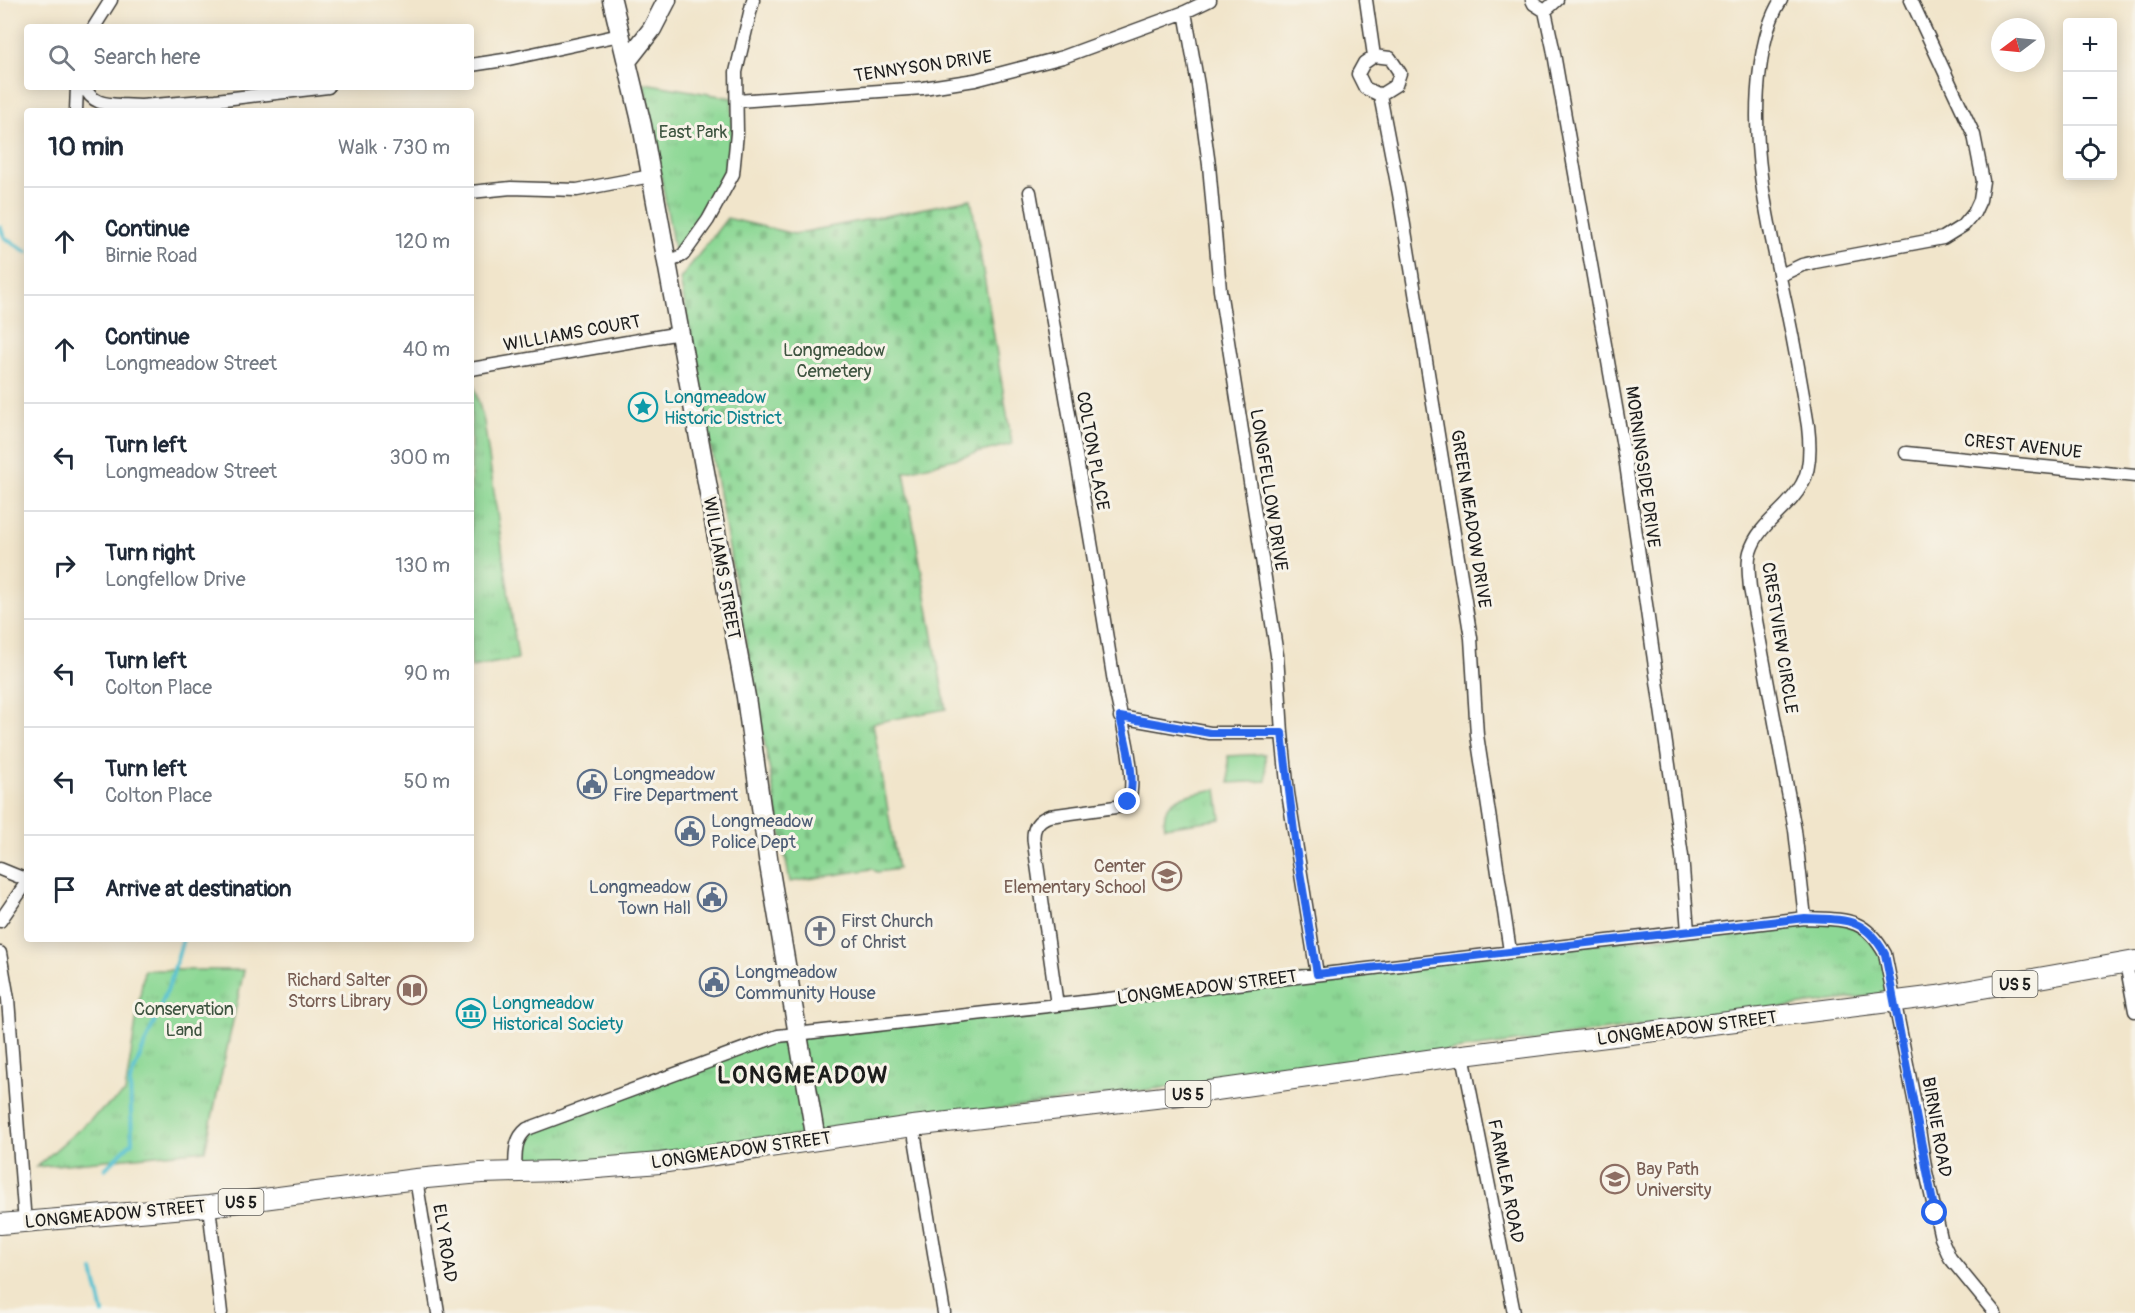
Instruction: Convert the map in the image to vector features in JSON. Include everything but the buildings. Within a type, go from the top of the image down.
[{"type":"main road","name":"WILLIAMS STREET","points":[[612,0],[651,176],[751,729],[765,843],[816,1140]]},
{"type":"main road","points":[[627,61],[652,28],[667,0]]},
{"type":"main road","name":"LONGMEADOW STREET","points":[[0,1224],[209,1206],[416,1179],[660,1163],[913,1126],[1170,1096],[1463,1055],[1894,1002],[2006,985],[2131,962]]},
{"type":"street","points":[[96,24],[111,0]]},
{"type":"street","points":[[667,263],[683,255],[708,220],[730,182],[735,166],[736,149],[736,72],[753,0]]},
{"type":"street","name":"TENNYSON DRIVE","points":[[737,101],[911,89],[975,80],[1064,57],[1185,12],[1210,0]]},
{"type":"street","points":[[1366,0],[1374,56]]},
{"type":"street","points":[[1532,0],[1545,11],[1557,0]]},
{"type":"street","name":"CRESTVIEW CIRCLE","points":[[1781,0],[1772,17],[1764,43],[1756,114],[1758,153],[1808,427],[1809,448],[1803,483],[1761,530],[1751,549],[1748,562],[1750,588],[1795,830],[1805,918]]},
{"type":"street","points":[[1779,276],[1802,265],[1943,238],[1964,225],[1978,206],[1983,181],[1974,135],[1911,0]]},
{"type":"street","name":"MORNINGSIDE DRIVE","points":[[1545,11],[1563,98],[1626,464],[1682,856],[1688,931]]},
{"type":"street","name":"LONGFELLOW DRIVE","points":[[1185,12],[1209,165],[1220,290],[1277,655],[1282,733],[1296,848],[1317,974]]},
{"type":"street","points":[[474,64],[620,35]]},
{"type":"street","points":[[1374,56],[1390,58],[1400,73],[1396,85],[1380,95],[1365,88],[1358,74],[1364,63],[1374,56]]},
{"type":"street","points":[[76,108],[77,90]]},
{"type":"street","points":[[86,90],[94,100],[117,108],[302,90]]},
{"type":"street","name":"GREEN MEADOW DRIVE","points":[[1380,95],[1399,194],[1471,638],[1478,735],[1509,951]]},
{"type":"street","points":[[474,192],[511,188],[577,190],[651,176]]},
{"type":"street","name":"COLTON PLACE","points":[[1030,192],[1096,564],[1132,789],[1128,802],[1123,806],[1049,816],[1037,825],[1033,839],[1057,1005]]},
{"type":"street","name":"WILLIAMS COURT","points":[[474,368],[680,333]]},
{"type":"street","name":"CREST AVENUE","points":[[1906,453],[2135,476]]},
{"type":"street","points":[[1120,717],[1210,733],[1282,733]]},
{"type":"street","points":[[0,869],[24,880]]},
{"type":"street","points":[[0,921],[24,885]]},
{"type":"street","name":"LONGMEADOW STREET","points":[[515,1172],[517,1141],[520,1134],[527,1130],[754,1043],[778,1036],[1805,918],[1846,920],[1869,930],[1885,954],[1894,1002]]},
{"type":"street","points":[[0,953],[8,999],[25,1223]]},
{"type":"street","points":[[2131,962],[2135,1011]]},
{"type":"street","name":"BIRNIE ROAD","points":[[1894,1002],[1928,1184],[1943,1243],[1947,1254],[1995,1313]]},
{"type":"street","name":"FARMLEA ROAD","points":[[1463,1055],[1514,1313]]},
{"type":"street","points":[[913,1126],[944,1313]]},
{"type":"street","name":"ELY ROAD","points":[[416,1179],[438,1313]]},
{"type":"street","points":[[209,1206],[221,1313]]},
{"type":"green space","name":"East Park","points":[[644,83],[732,98],[733,144],[726,181],[682,250],[674,249]]},
{"type":"green space","name":"Longmeadow Cemetery","points":[[971,199],[1012,444],[904,472],[946,709],[873,723],[898,869],[877,872],[872,869],[790,882],[680,279],[727,218],[794,234]]},
{"type":"green space","points":[[474,386],[484,422],[518,659],[474,666]]},
{"type":"green space","points":[[1265,754],[1266,781],[1229,783],[1228,756]]},
{"type":"green space","points":[[1217,789],[1221,819],[1165,827],[1167,808],[1172,802],[1188,795]]},
{"type":"green space","points":[[1846,920],[1877,939],[1893,993],[515,1172],[520,1134],[754,1043],[1510,951]]},
{"type":"green space","name":"Conservation Land","points":[[144,970],[244,970],[205,1150],[36,1167],[99,1112],[125,1093]]},
{"type":"waterway","points":[[0,227],[5,238],[24,250]]},
{"type":"waterway","points":[[105,1169],[132,1142],[130,1081],[170,983],[182,942]]},
{"type":"waterway","points":[[93,1271],[103,1313]]},
{"type":"place","name":"Longmeadow Historic District","points":[[643,407]]},
{"type":"place","name":"Longmeadow Fire Department","points":[[592,784]]},
{"type":"place","name":"Longmeadow Police Dept","points":[[690,831]]},
{"type":"place","name":"Center Elementary School","points":[[1167,876]]},
{"type":"place","name":"Longmeadow Town Hall","points":[[712,897]]},
{"type":"place","name":"First Church of Christ","points":[[820,931]]},
{"type":"place","name":"Longmeadow Community House","points":[[714,982]]},
{"type":"place","name":"Richard Salter Storrs Library","points":[[412,990]]},
{"type":"place","name":"Longmeadow Historical Society","points":[[471,1013]]},
{"type":"place","name":"Bay Path University","points":[[1615,1179]]},
{"type":"district","name":"LONGMEADOW","points":[[803,1075]]},
{"type":"route","points":[[1128,802],[1132,789],[1128,754],[1120,717],[1210,733],[1282,733],[1288,793],[1317,974],[1805,918],[1846,920],[1869,930],[1885,954],[1935,1213]]}]
